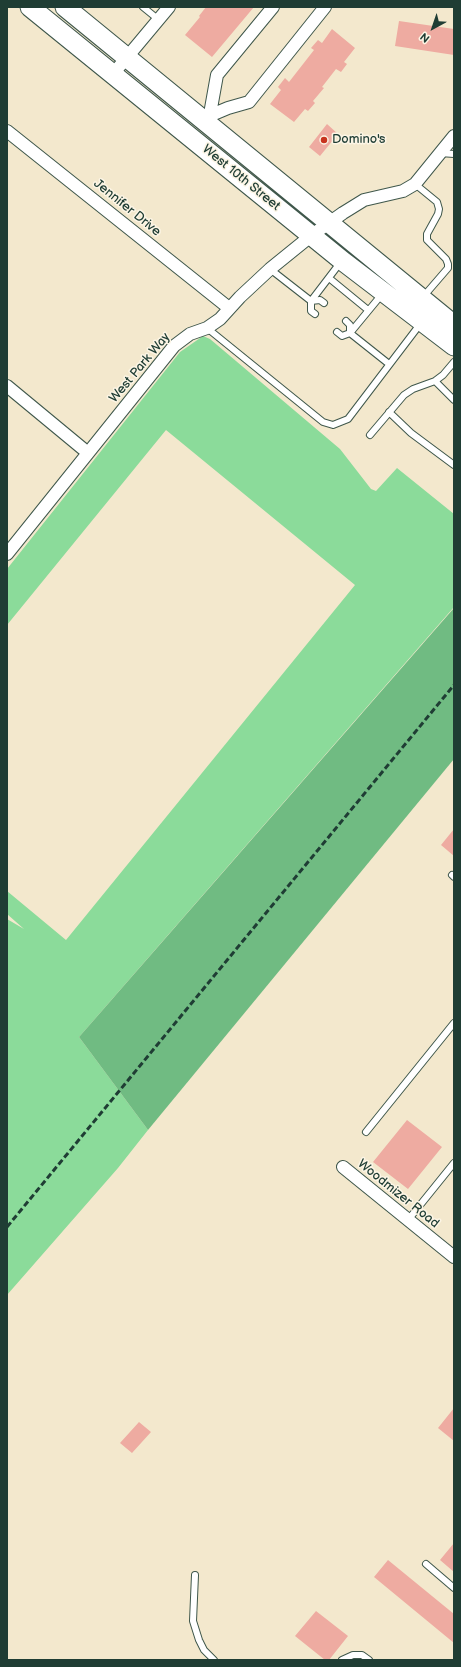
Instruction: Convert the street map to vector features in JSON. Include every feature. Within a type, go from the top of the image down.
[{"type":"main road","name":"West 10th Street","points":[[30,7],[113,74],[321,229],[390,284],[422,322],[454,346]]},
{"type":"main road","name":"West 10th Street","points":[[64,7],[207,119],[321,229],[342,260],[422,298],[454,325]]},
{"type":"street","points":[[113,74],[169,7]]},
{"type":"street","points":[[207,119],[217,76],[273,7]]},
{"type":"street","points":[[207,119],[228,108],[249,102],[325,7]]},
{"type":"street","name":"Jennifer Drive","points":[[7,131],[229,308]]},
{"type":"street","points":[[415,184],[454,136]]},
{"type":"street","name":"West Park Way","points":[[7,554],[174,346],[190,334],[207,328],[220,319],[229,308],[270,269],[321,229],[364,200],[403,191],[415,184]]},
{"type":"street","points":[[7,386],[88,453]]},
{"type":"street","name":"Woodmizer Road","points":[[343,1167],[454,1257]]},
{"type":"lane","points":[[143,7],[159,20]]},
{"type":"lane","points":[[440,153],[454,154]]},
{"type":"lane","points":[[415,184],[437,202],[439,209],[438,214],[427,234],[427,240],[446,259],[448,264],[448,268],[422,298]]},
{"type":"lane","points":[[315,314],[312,311],[311,301],[342,260]]},
{"type":"lane","points":[[270,269],[311,301],[320,300],[324,303]]},
{"type":"lane","points":[[329,278],[368,310]]},
{"type":"lane","points":[[337,332],[342,336],[350,333],[390,284]]},
{"type":"lane","points":[[346,321],[350,325],[350,333]]},
{"type":"lane","points":[[207,328],[323,422],[333,425],[348,419],[422,322]]},
{"type":"lane","points":[[350,333],[389,364]]},
{"type":"lane","points":[[370,435],[404,395],[414,389],[435,381],[443,375],[454,362]]},
{"type":"lane","points":[[435,381],[454,400]]},
{"type":"lane","points":[[389,412],[411,432],[454,465]]},
{"type":"lane","points":[[366,1132],[454,1023]]},
{"type":"lane","points":[[408,1220],[454,1163]]},
{"type":"lane","points":[[426,1564],[454,1588]]},
{"type":"lane","points":[[195,1575],[193,1621],[198,1640],[204,1650],[214,1660]]},
{"type":"lane","points":[[342,1660],[353,1655],[362,1655],[369,1660]]},
{"type":"green space","points":[[203,336],[210,339],[340,449],[371,489],[376,491],[397,468],[454,514],[454,607],[79,1037],[148,1130],[118,1168],[7,1295],[7,919],[24,929],[7,914],[7,891],[66,940],[355,585],[166,430],[7,625],[7,569],[180,352]]},
{"type":"green space","points":[[454,608],[454,759],[148,1130],[79,1037]]},
{"type":"building","points":[[206,7],[254,7],[212,57],[185,35]]},
{"type":"building","points":[[399,21],[454,29],[454,55],[395,46]]},
{"type":"building","points":[[332,29],[355,48],[344,62],[347,64],[341,72],[336,69],[322,87],[324,88],[313,101],[315,103],[308,111],[305,109],[294,122],[270,104],[281,90],[278,87],[285,78],[289,82],[314,50],[311,48],[318,40],[322,43]]},
{"type":"building","name":"Domino's","points":[[327,124],[338,134],[320,156],[309,147]]},
{"type":"building","points":[[454,829],[454,856],[441,845]]},
{"type":"building","points":[[407,1120],[442,1147],[408,1189],[373,1162]]},
{"type":"building","points":[[454,1408],[454,1441],[438,1428]]},
{"type":"building","points":[[139,1422],[151,1432],[132,1453],[120,1443]]},
{"type":"building","points":[[454,1543],[454,1572],[440,1560]]},
{"type":"building","points":[[388,1560],[454,1614],[454,1643],[374,1577]]},
{"type":"building","points":[[316,1611],[348,1636],[329,1660],[325,1660],[295,1636]]},
{"type":"railway","points":[[7,1227],[454,685]]},
{"type":"place","name":"Domino's","points":[[324,140]]}]
